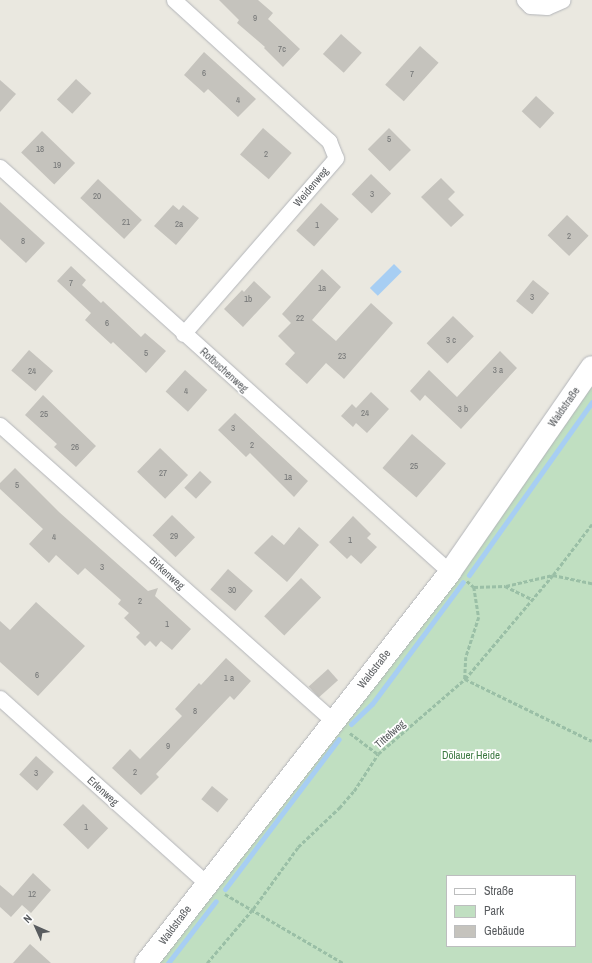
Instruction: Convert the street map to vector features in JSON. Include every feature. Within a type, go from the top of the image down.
[{"type":"main road","name":"Waldstraße","points":[[146,963],[450,572],[592,367]]},
{"type":"street","name":"Weidenweg","points":[[174,0],[328,141],[336,158],[183,334]]},
{"type":"street","points":[[524,0],[530,6],[547,7],[563,0]]},
{"type":"street","name":"Rotbuchenweg","points":[[0,167],[183,334],[450,572]]},
{"type":"street","name":"Birkenweg","points":[[0,425],[333,721]]},
{"type":"street","name":"Erlenweg","points":[[0,698],[206,884]]},
{"type":"path","name":"Tittelweg","points":[[207,963],[253,909],[298,847],[339,808],[354,791],[378,754],[465,679],[532,600],[592,524]]},
{"type":"path","points":[[450,572],[462,576],[474,587],[479,618],[466,657],[465,679],[592,741]]},
{"type":"path","points":[[474,587],[506,586],[553,574],[592,583]]},
{"type":"path","points":[[506,586],[532,600]]},
{"type":"path","points":[[333,721],[378,754]]},
{"type":"path","points":[[206,884],[253,909],[343,963]]},
{"type":"green space","name":"Dölauer Heide","points":[[592,385],[592,963],[156,963]]},
{"type":"water","points":[[394,264],[402,272],[378,296],[370,288]]},
{"type":"building","points":[[219,0],[258,0],[273,13],[268,19],[300,49],[283,67],[264,48],[265,47],[237,23],[239,20]]},
{"type":"building","points":[[341,34],[362,53],[344,73],[323,54]]},
{"type":"building","points":[[420,46],[439,63],[404,101],[385,85]]},
{"type":"building","points":[[204,52],[256,99],[238,117],[208,89],[204,93],[184,75]]},
{"type":"building","points":[[76,79],[91,93],[72,114],[57,99]]},
{"type":"building","points":[[0,80],[16,94],[0,112]]},
{"type":"building","points":[[536,96],[554,113],[540,128],[522,111]]},
{"type":"building","points":[[263,128],[292,153],[269,179],[240,154]]},
{"type":"building","points":[[389,128],[411,150],[390,171],[368,149]]},
{"type":"building","points":[[42,131],[75,163],[54,185],[21,153]]},
{"type":"building","points":[[371,174],[391,193],[372,214],[352,194]]},
{"type":"building","points":[[441,178],[455,192],[448,199],[464,215],[451,227],[421,197]]},
{"type":"building","points":[[98,179],[142,220],[124,239],[80,198]]},
{"type":"building","points":[[0,202],[45,243],[26,263],[0,239]]},
{"type":"building","points":[[321,203],[339,219],[314,247],[296,230]]},
{"type":"building","points":[[173,205],[179,210],[183,205],[199,218],[176,245],[154,226]]},
{"type":"building","points":[[567,215],[589,236],[569,256],[548,235]]},
{"type":"building","points":[[71,266],[86,280],[82,285],[101,303],[103,301],[141,337],[145,333],[166,351],[146,373],[113,342],[111,344],[85,320],[91,313],[57,281]]},
{"type":"building","points":[[322,269],[341,287],[312,320],[336,341],[371,303],[393,323],[344,379],[326,363],[307,384],[285,364],[295,353],[278,336],[291,323],[282,314]]},
{"type":"building","points":[[533,280],[549,293],[532,314],[516,301]]},
{"type":"building","points":[[254,281],[271,297],[243,327],[224,309],[242,290],[244,292]]},
{"type":"building","points":[[453,316],[474,336],[447,363],[427,343]]},
{"type":"building","points":[[29,350],[53,371],[35,391],[11,370]]},
{"type":"building","points":[[500,351],[517,368],[461,429],[425,395],[420,401],[410,391],[429,370],[457,397]]},
{"type":"building","points":[[185,370],[207,390],[188,412],[166,392]]},
{"type":"building","points":[[371,392],[389,409],[367,433],[356,423],[353,427],[341,416],[352,404],[356,408]]},
{"type":"building","points":[[43,395],[96,446],[76,467],[54,447],[57,444],[25,415]]},
{"type":"building","points":[[235,413],[308,481],[294,497],[250,453],[246,457],[218,430]]},
{"type":"building","points":[[412,434],[446,464],[416,497],[382,468]]},
{"type":"building","points":[[160,448],[188,475],[165,499],[137,472]]},
{"type":"building","points":[[15,468],[59,512],[148,591],[158,588],[155,596],[191,629],[172,650],[161,641],[156,647],[150,641],[145,646],[136,637],[140,633],[124,618],[129,613],[118,604],[121,600],[85,568],[78,575],[56,555],[49,563],[29,544],[43,529],[0,489],[0,483]]},
{"type":"building","points":[[200,471],[212,482],[196,499],[184,488]]},
{"type":"building","points":[[172,515],[195,537],[176,557],[153,535]]},
{"type":"building","points":[[353,516],[371,534],[367,538],[377,547],[361,564],[351,555],[347,559],[329,542]]},
{"type":"building","points":[[299,527],[319,545],[287,582],[254,553],[272,535],[284,545]]},
{"type":"building","points":[[228,569],[253,591],[235,611],[210,589]]},
{"type":"building","points":[[301,578],[321,597],[284,636],[264,616]]},
{"type":"building","points":[[36,602],[85,646],[38,696],[0,662],[0,621],[10,630]]},
{"type":"building","points":[[226,658],[251,681],[234,700],[230,696],[156,774],[159,777],[141,795],[112,768],[130,749],[140,759],[182,716],[175,709],[199,683],[201,685]]},
{"type":"building","points":[[328,669],[338,680],[319,698],[309,686]]},
{"type":"building","points":[[36,756],[54,772],[37,791],[19,775]]},
{"type":"building","points":[[212,786],[228,799],[218,812],[201,799]]},
{"type":"building","points":[[83,804],[108,828],[88,849],[63,825]]},
{"type":"building","points":[[33,873],[51,890],[31,913],[22,905],[11,917],[0,907],[0,885],[13,896]]},
{"type":"building","points":[[30,944],[51,963],[13,963]]},
{"type":"waterway","points":[[469,575],[592,402]]},
{"type":"waterway","points":[[351,724],[372,704],[463,582]]},
{"type":"waterway","points":[[225,889],[339,739]]},
{"type":"waterway","points":[[168,963],[216,901]]}]
